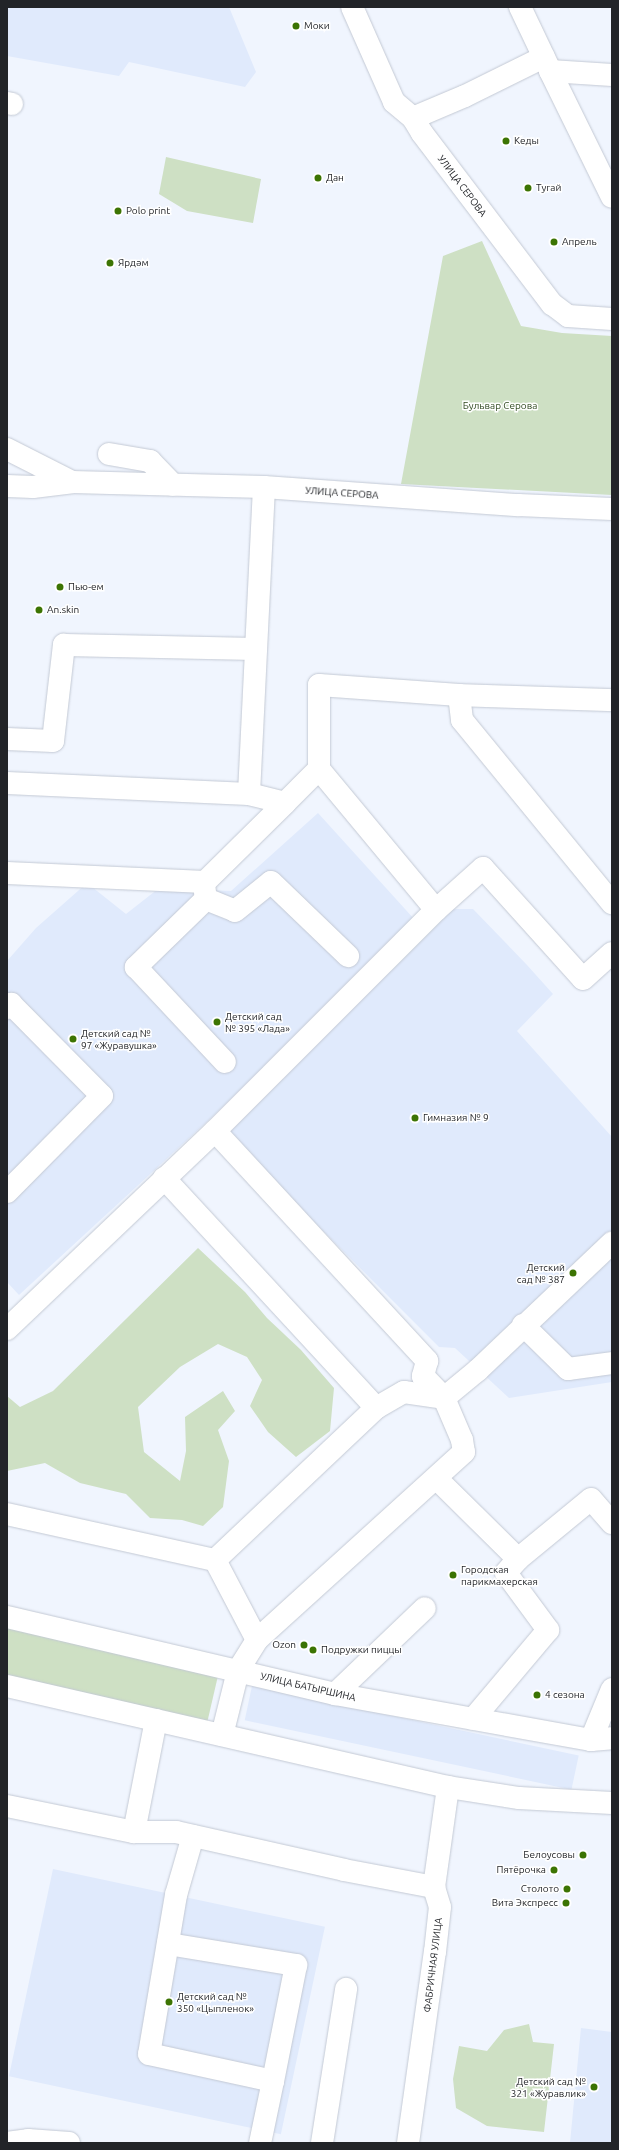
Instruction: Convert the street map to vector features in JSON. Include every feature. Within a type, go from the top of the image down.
[{"type":"street","name":"УЛИЦА СЕРОВА","points":[[352,7],[394,102],[413,118],[422,133],[568,316],[612,318]]},
{"type":"street","points":[[520,7],[612,197]]},
{"type":"street","points":[[413,118],[547,64],[612,75]]},
{"type":"street","name":"УЛИЦА СЕРОВА","points":[[7,449],[72,482]]},
{"type":"street","points":[[109,454],[150,461],[173,485]]},
{"type":"street","name":"УЛИЦА СЕРОВА","points":[[7,486],[33,487],[72,482],[264,487],[518,505],[612,509]]},
{"type":"street","points":[[249,794],[264,487]]},
{"type":"street","points":[[7,739],[53,741],[64,645],[256,649]]},
{"type":"street","points":[[436,910],[319,769],[319,685],[460,695],[612,700]]},
{"type":"street","points":[[460,695],[462,720],[612,903]]},
{"type":"street","points":[[225,1062],[136,967],[285,803],[319,769]]},
{"type":"street","points":[[7,783],[249,794],[285,803]]},
{"type":"street","points":[[7,1329],[215,1131],[436,910],[483,868],[583,979],[612,953]]},
{"type":"street","points":[[7,873],[205,890],[235,911],[271,882],[348,956]]},
{"type":"street","points":[[7,1008],[11,1004],[102,1096],[7,1192]]},
{"type":"street","points":[[215,1131],[427,1361],[423,1376],[444,1398],[462,1440],[464,1452],[437,1479],[257,1640],[238,1671],[222,1735]]},
{"type":"street","points":[[164,1178],[376,1408]]},
{"type":"street","points":[[216,1560],[376,1408],[404,1392],[444,1398],[478,1370],[523,1325],[612,1243]]},
{"type":"street","points":[[523,1325],[568,1369],[612,1363]]},
{"type":"street","points":[[437,1479],[518,1559]]},
{"type":"street","points":[[473,1719],[548,1630],[506,1573],[518,1559],[591,1499],[612,1524]]},
{"type":"street","points":[[7,1514],[216,1560]]},
{"type":"street","points":[[216,1560],[257,1640]]},
{"type":"street","points":[[335,1694],[425,1608]]},
{"type":"street","name":"УЛИЦА БАТЫРШИНА","points":[[7,1617],[335,1694],[473,1719],[602,1739]]},
{"type":"street","points":[[7,1686],[448,1787],[519,1798],[612,1803]]},
{"type":"street","points":[[602,1739],[612,1688]]},
{"type":"street","points":[[134,1832],[156,1720]]},
{"type":"street","name":"ФАБРИЧНАЯ УЛИЦА","points":[[408,2143],[440,1907],[434,1887],[448,1787]]},
{"type":"street","points":[[7,1806],[134,1832],[176,1832],[344,1870],[434,1887]]},
{"type":"street","points":[[193,1836],[176,1895],[149,2054],[273,2082]]},
{"type":"street","points":[[168,1944],[296,1965],[260,2143]]},
{"type":"street","points":[[322,2143],[346,1989]]},
{"type":"street","points":[[7,2142],[28,2140],[69,2143]]},
{"type":"shaded area","points":[[7,7],[229,7],[256,72],[245,87],[129,62],[119,76],[7,56]]},
{"type":"shaded area","points":[[318,813],[415,920],[212,1117],[19,1295],[7,1282],[7,961],[36,928],[87,883],[126,914],[163,885],[204,890],[231,891]]},
{"type":"shaded area","name":"Гимназия № 9","points":[[451,909],[473,909],[553,994],[517,1031],[612,1137],[612,1382],[509,1398],[455,1348],[439,1347],[223,1131]]},
{"type":"shaded area","points":[[252,1686],[579,1755],[571,1790],[245,1720]]},
{"type":"shaded area","name":"Детский сад № 350 «Цыпленок»","points":[[53,1869],[325,1927],[281,2134],[9,2076]]},
{"type":"shaded area","name":"Детский сад № 321 «Журавлик»","points":[[581,2028],[612,2032],[612,2143],[570,2143]]},
{"type":"green space","points":[[166,157],[261,179],[253,223],[187,211],[159,194]]},
{"type":"green space","name":"Бульвар Серова","points":[[482,241],[521,326],[562,333],[612,336],[612,495],[401,484],[443,256]]},
{"type":"green space","points":[[198,1248],[245,1292],[267,1318],[301,1350],[334,1388],[330,1431],[296,1457],[268,1432],[250,1406],[262,1380],[247,1357],[218,1344],[180,1367],[138,1407],[144,1452],[180,1481],[186,1451],[185,1417],[223,1391],[235,1411],[218,1430],[229,1461],[223,1507],[203,1526],[182,1520],[150,1518],[126,1494],[80,1483],[45,1463],[7,1471],[7,1396],[20,1407],[53,1391]]},
{"type":"green space","points":[[7,1625],[218,1674],[207,1722],[7,1675]]},
{"type":"green space","points":[[529,2024],[533,2042],[554,2044],[544,2132],[487,2126],[456,2108],[453,2079],[459,2046],[487,2051],[504,2030]]},
{"type":"place","name":"Моки","points":[[296,26]]},
{"type":"place","name":"Кеды","points":[[506,141]]},
{"type":"place","name":"Дан","points":[[318,178]]},
{"type":"place","name":"Тугай","points":[[528,188]]},
{"type":"place","name":"Polo print","points":[[118,211]]},
{"type":"place","name":"Апрель","points":[[554,242]]},
{"type":"place","name":"Ярдәм","points":[[110,263]]},
{"type":"place","name":"Пью-ем","points":[[60,587]]},
{"type":"place","name":"An.skin","points":[[39,610]]},
{"type":"place","name":"Детский сад № 395 «Лада»","points":[[217,1022]]},
{"type":"place","name":"Детский сад № 97 «Журавушка»","points":[[73,1039]]},
{"type":"place","name":"Гимназия № 9","points":[[415,1118]]},
{"type":"place","name":"Детский сад № 387","points":[[573,1273]]},
{"type":"place","name":"Городская парикмахерская","points":[[453,1575]]},
{"type":"place","name":"Ozon","points":[[304,1645]]},
{"type":"place","name":"Подружки пиццы","points":[[313,1650]]},
{"type":"place","name":"4 сезона","points":[[537,1695]]},
{"type":"place","name":"Белоусовы","points":[[583,1855]]},
{"type":"place","name":"Пятёрочка","points":[[554,1870]]},
{"type":"place","name":"Столото","points":[[567,1889]]},
{"type":"place","name":"Вита Экспресс","points":[[566,1903]]},
{"type":"place","name":"Детский сад № 350 «Цыпленок»","points":[[169,2002]]},
{"type":"place","name":"Детский сад № 321 «Журавлик»","points":[[594,2087]]}]
